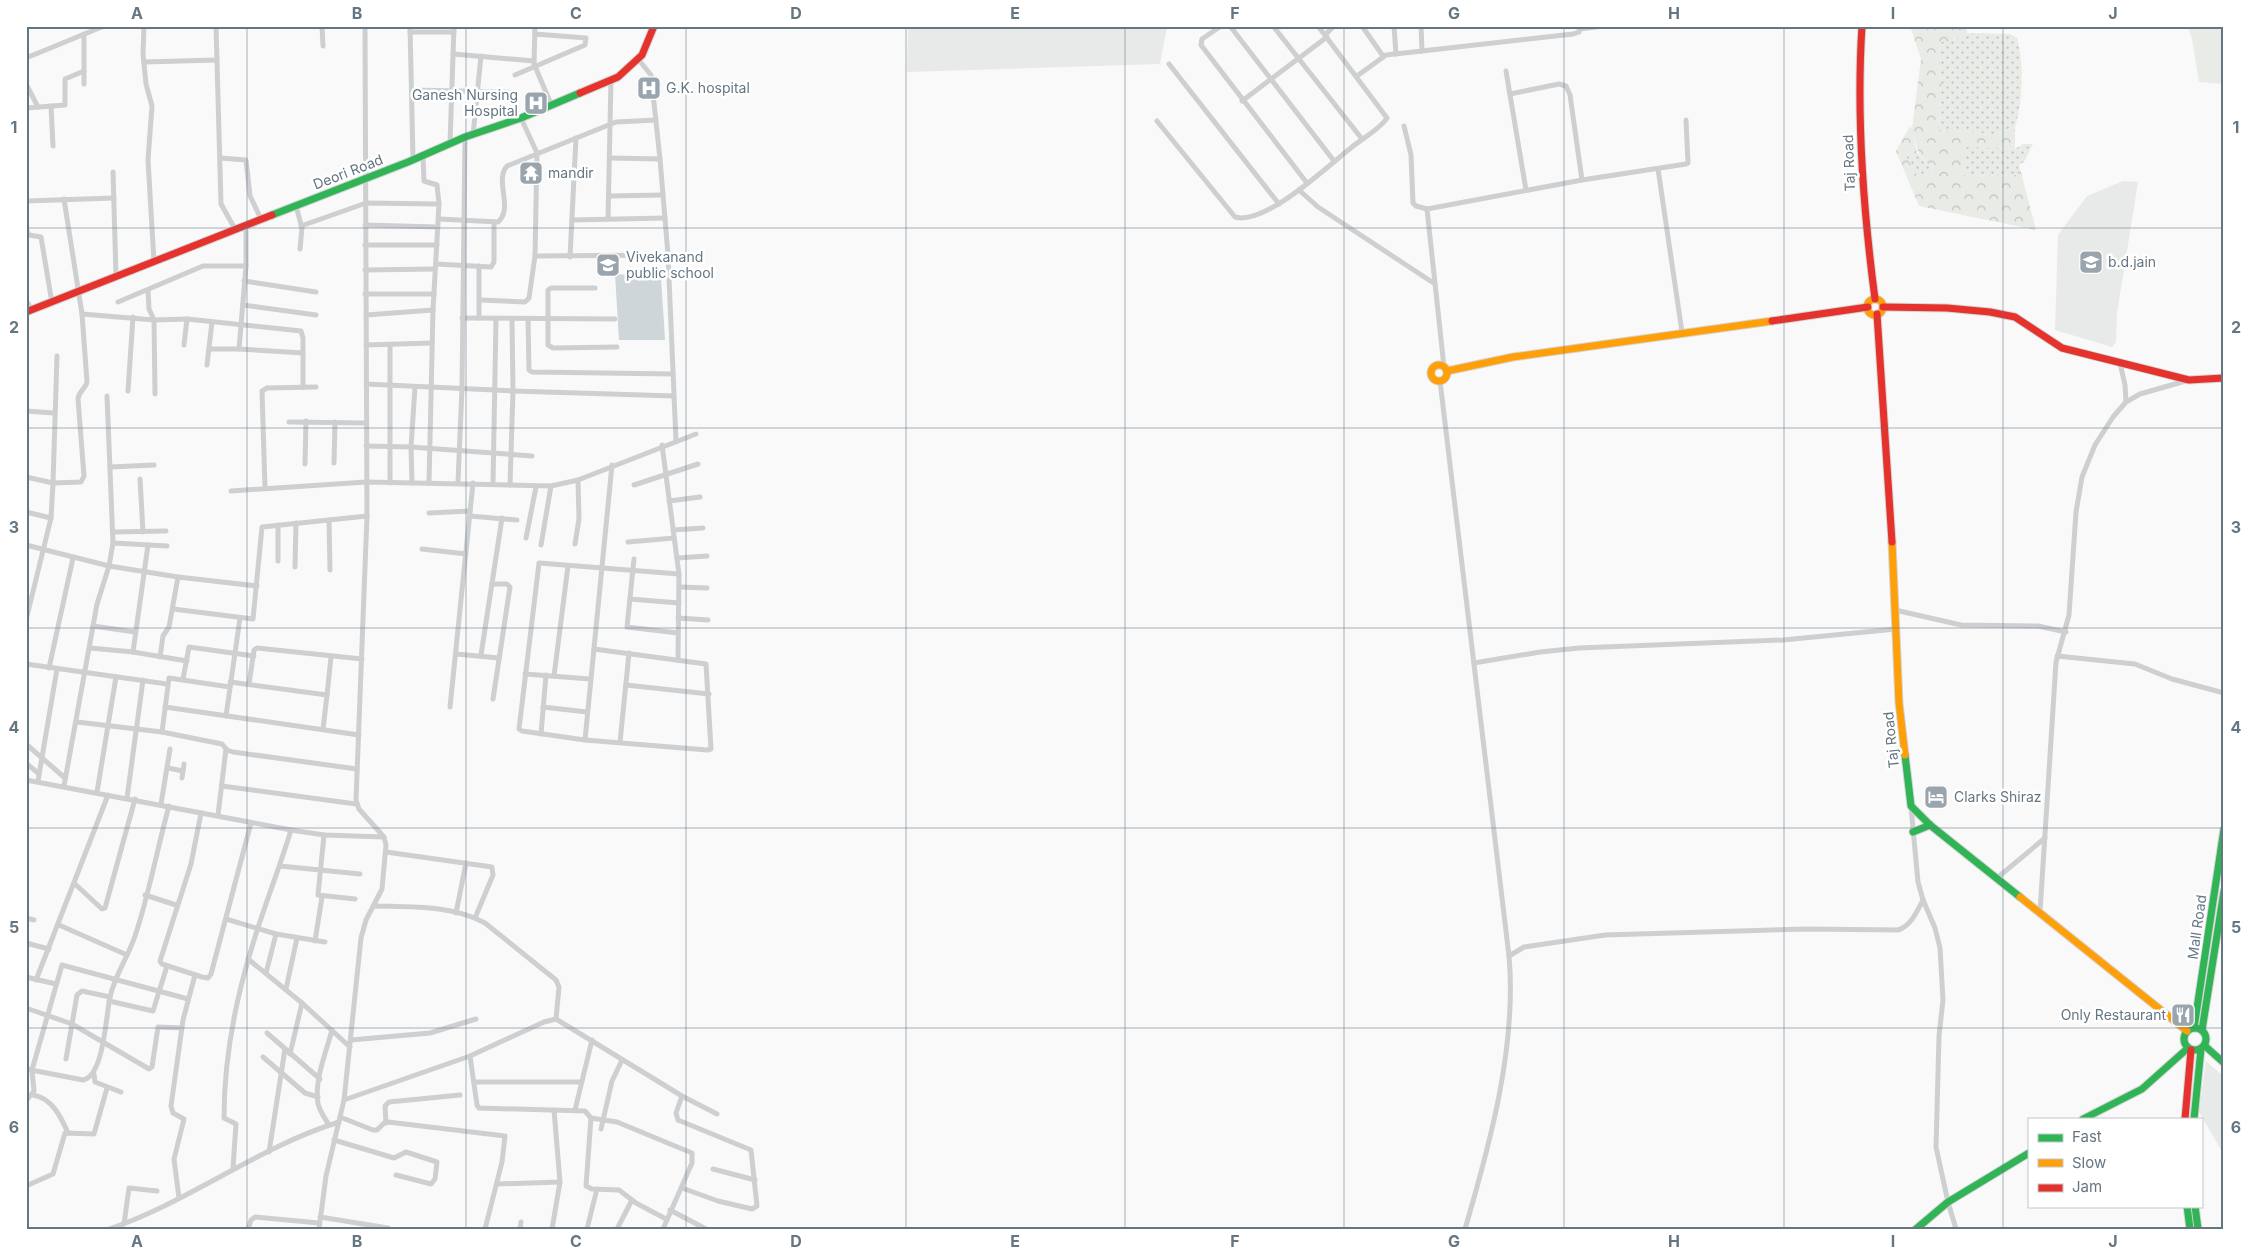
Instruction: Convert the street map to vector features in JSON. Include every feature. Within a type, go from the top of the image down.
[{"type":"main road","name":"Deori Road","points":[[29,311],[414,160],[465,137],[521,118],[618,77],[642,54],[654,26]]},
{"type":"main road","name":"Taj Road","points":[[1862,26],[1859,62],[1862,197],[1875,299]]},
{"type":"main road","points":[[1875,299],[1881,302],[1883,307],[1882,311],[1877,314],[1870,313],[1868,307],[1869,302],[1875,299]]},
{"type":"main road","points":[[1446,369],[1446,377],[1440,381],[1433,378],[1432,370],[1437,365],[1446,369],[1682,332],[1868,307]]},
{"type":"main road","points":[[1883,307],[1947,308],[1990,312],[2015,317],[2062,348],[2189,380],[2224,378]]},
{"type":"main road","name":"Taj Road","points":[[1877,314],[1899,703],[1911,806]]},
{"type":"main road","points":[[1911,806],[1930,825],[2190,1030],[2202,1030],[2207,1037],[2203,1048],[2194,1118]]},
{"type":"main road","points":[[1913,832],[1930,825]]},
{"type":"main road","name":"Mall Road","points":[[2190,1030],[2224,828]]},
{"type":"main road","name":"Mall Road","points":[[2202,1030],[2224,890]]},
{"type":"main road","points":[[2185,1118],[2189,1049],[2184,1041],[2190,1030]]},
{"type":"main road","points":[[2085,1118],[2100,1108],[2133,1095],[2145,1088],[2189,1049],[2203,1048],[2224,1063]]},
{"type":"main road","points":[[1916,1229],[1948,1202],[2028,1153]]},
{"type":"main road","points":[[2186,1208],[2190,1229]]},
{"type":"main road","points":[[2195,1208],[2198,1229]]},
{"type":"street","points":[[26,58],[104,26]]},
{"type":"street","points":[[144,26],[146,84],[152,106],[148,160],[154,262]]},
{"type":"street","points":[[216,26],[221,204],[236,229]]},
{"type":"street","points":[[322,26],[323,46]]},
{"type":"street","points":[[319,1223],[326,1176],[344,1100],[361,938],[366,920],[375,906],[382,889],[386,852],[384,837],[356,804],[360,735],[366,516],[365,26]]},
{"type":"street","points":[[535,26],[534,64],[551,104]]},
{"type":"street","points":[[1221,26],[1202,39],[1201,45],[1242,101],[1308,183]]},
{"type":"street","points":[[1230,26],[1334,161]]},
{"type":"street","points":[[1273,26],[1362,138]]},
{"type":"street","points":[[1157,121],[1235,217],[1255,216],[1279,204],[1386,120],[1387,116],[1318,26]]},
{"type":"street","points":[[1242,101],[1298,59],[1326,36],[1334,26]]},
{"type":"street","points":[[1362,26],[1383,56]]},
{"type":"street","points":[[1370,26],[1371,37]]},
{"type":"street","points":[[1394,26],[1396,54]]},
{"type":"street","points":[[1421,26],[1422,51]]},
{"type":"street","points":[[1357,76],[1383,56],[1573,34],[1579,32],[1580,27],[1603,26]]},
{"type":"street","points":[[414,160],[410,29],[454,29],[450,144]]},
{"type":"street","points":[[84,34],[84,84]]},
{"type":"street","points":[[515,75],[534,64],[584,45],[586,38],[535,34]]},
{"type":"street","points":[[453,54],[534,64]]},
{"type":"street","points":[[473,135],[481,56]]},
{"type":"street","points":[[638,59],[651,76],[660,159],[668,254],[676,441]]},
{"type":"street","points":[[144,62],[217,60]]},
{"type":"street","points":[[1169,64],[1279,204]]},
{"type":"street","points":[[26,108],[66,105],[66,79],[84,71]]},
{"type":"street","points":[[1506,71],[1526,190]]},
{"type":"street","points":[[608,219],[611,80]]},
{"type":"street","points":[[26,84],[38,107]]},
{"type":"street","points":[[1510,94],[1560,84],[1566,86],[1570,95],[1582,180]]},
{"type":"street","points":[[412,90],[508,92]]},
{"type":"street","points":[[51,106],[53,146]]},
{"type":"street","points":[[480,300],[527,301],[529,298],[534,256],[537,153],[521,118]]},
{"type":"street","points":[[439,219],[494,222],[500,220],[504,213],[503,172],[505,168],[537,153],[611,124],[656,120]]},
{"type":"street","points":[[1404,126],[1411,155],[1413,204],[1426,209],[1582,180],[1688,163],[1686,120]]},
{"type":"street","points":[[458,482],[462,388],[465,137]]},
{"type":"street","points":[[570,256],[576,138]]},
{"type":"street","points":[[423,156],[424,182],[437,185],[439,204],[433,310],[429,483]]},
{"type":"street","points":[[220,158],[246,160],[250,196],[261,219]]},
{"type":"street","points":[[610,158],[660,159]]},
{"type":"street","points":[[1658,168],[1682,332]]},
{"type":"street","points":[[113,172],[116,276]]},
{"type":"street","points":[[1299,190],[1318,207],[1434,284]]},
{"type":"street","points":[[609,196],[663,195]]},
{"type":"street","points":[[26,201],[114,198]]},
{"type":"street","points":[[26,478],[53,483],[81,482],[84,476],[78,398],[80,390],[87,382],[82,314],[64,199]]},
{"type":"street","points":[[301,226],[366,203],[439,204]]},
{"type":"street","points":[[296,206],[303,234],[300,249]]},
{"type":"street","points":[[1426,209],[1446,369]]},
{"type":"street","points":[[572,220],[665,218]]},
{"type":"street","points":[[365,270],[464,266],[488,267],[493,265],[494,222]]},
{"type":"street","points":[[239,349],[246,266],[246,225]]},
{"type":"street","points":[[365,225],[438,226]]},
{"type":"street","points":[[26,229],[29,235],[41,237],[52,302]]},
{"type":"street","points":[[365,245],[437,245]]},
{"type":"street","points":[[534,256],[668,254]]},
{"type":"street","points":[[118,302],[203,266],[246,266]]},
{"type":"street","points":[[479,266],[479,318]]},
{"type":"street","points":[[244,281],[316,292]]},
{"type":"street","points":[[594,288],[549,289],[548,342],[550,347],[618,347]]},
{"type":"street","points":[[148,290],[149,309],[154,320],[155,394]]},
{"type":"street","points":[[365,294],[434,294]]},
{"type":"street","points":[[26,300],[29,311]]},
{"type":"street","points":[[243,305],[316,315]]},
{"type":"street","points":[[366,315],[433,310]]},
{"type":"street","points":[[82,314],[154,320],[187,319],[301,331],[303,334],[302,387]]},
{"type":"street","points":[[128,391],[133,317]]},
{"type":"street","points":[[462,318],[512,320],[615,319]]},
{"type":"street","points":[[494,483],[496,318]]},
{"type":"street","points":[[184,345],[187,319]]},
{"type":"street","points":[[528,319],[529,370],[532,372],[673,374]]},
{"type":"street","points":[[510,485],[513,391],[512,320]]},
{"type":"street","points":[[207,365],[212,322]]},
{"type":"street","points":[[366,345],[432,343]]},
{"type":"street","points":[[390,345],[390,483]]},
{"type":"street","points":[[209,349],[303,353]]},
{"type":"street","points":[[26,620],[51,518],[57,356]]},
{"type":"street","points":[[2120,363],[2125,385],[2126,402]]},
{"type":"street","points":[[2040,912],[2058,656],[2066,632],[2069,615],[2076,512],[2082,477],[2095,445],[2113,417],[2126,402],[2140,394],[2189,380]]},
{"type":"street","points":[[1440,381],[1512,994],[1496,1110],[1487,1152],[1465,1229]]},
{"type":"street","points":[[366,384],[674,396]]},
{"type":"street","points":[[265,488],[262,391],[267,388],[316,387]]},
{"type":"street","points":[[412,483],[411,447],[415,387]]},
{"type":"street","points":[[64,786],[93,626],[113,544],[114,532],[106,396]]},
{"type":"street","points":[[26,411],[54,414]]},
{"type":"street","points":[[305,464],[306,421]]},
{"type":"street","points":[[289,422],[366,423]]},
{"type":"street","points":[[334,463],[335,422]]},
{"type":"street","points":[[231,491],[366,482],[458,482],[551,486],[578,480],[662,445],[696,434]]},
{"type":"street","points":[[662,445],[679,574],[678,660]]},
{"type":"street","points":[[366,446],[411,447],[532,456]]},
{"type":"street","points":[[634,484],[698,464]]},
{"type":"street","points":[[110,467],[154,465]]},
{"type":"street","points":[[585,740],[612,465]]},
{"type":"street","points":[[140,479],[143,532]]},
{"type":"street","points":[[576,544],[579,519],[578,480]]},
{"type":"street","points":[[450,707],[473,483]]},
{"type":"street","points":[[526,538],[536,486]]},
{"type":"street","points":[[541,545],[551,486]]},
{"type":"street","points":[[670,501],[700,497]]},
{"type":"street","points":[[26,512],[51,518]]},
{"type":"street","points":[[429,513],[470,513],[517,520]]},
{"type":"street","points":[[173,609],[250,620],[254,617],[261,528],[366,516]]},
{"type":"street","points":[[481,655],[502,518]]},
{"type":"street","points":[[329,520],[330,570]]},
{"type":"street","points":[[295,567],[296,523]]},
{"type":"street","points":[[278,525],[278,561]]},
{"type":"street","points":[[673,530],[703,528]]},
{"type":"street","points":[[114,532],[166,531]]},
{"type":"street","points":[[628,542],[674,538]]},
{"type":"street","points":[[113,544],[167,546]]},
{"type":"street","points":[[26,545],[109,566],[178,577],[257,586]]},
{"type":"street","points":[[132,652],[148,545]]},
{"type":"street","points":[[422,549],[466,554]]},
{"type":"street","points":[[677,558],[707,556]]},
{"type":"street","points":[[49,668],[73,558]]},
{"type":"street","points":[[634,559],[628,628],[678,633]]},
{"type":"street","points":[[594,649],[706,664],[712,747],[709,750],[585,740],[519,730],[539,563],[679,574]]},
{"type":"street","points":[[554,676],[568,566]]},
{"type":"street","points":[[160,657],[163,636],[170,627],[178,577]]},
{"type":"street","points":[[492,584],[507,584],[510,587],[493,699]]},
{"type":"street","points":[[679,587],[707,588]]},
{"type":"street","points":[[630,599],[678,603]]},
{"type":"street","points":[[1895,610],[1961,624],[2038,626],[2066,632]]},
{"type":"street","points":[[226,716],[240,618]]},
{"type":"street","points":[[678,618],[708,620]]},
{"type":"street","points":[[93,626],[136,632]]},
{"type":"street","points":[[1474,663],[1571,648],[1783,640],[1896,629]]},
{"type":"street","points":[[183,680],[189,647],[254,656]]},
{"type":"street","points":[[90,648],[132,652],[187,661]]},
{"type":"street","points":[[250,684],[254,650],[257,648],[362,659]]},
{"type":"street","points":[[620,742],[629,653]]},
{"type":"street","points":[[456,654],[500,658]]},
{"type":"street","points":[[2058,656],[2134,664],[2172,679],[2224,693]]},
{"type":"street","points":[[323,729],[331,657]]},
{"type":"street","points":[[26,664],[167,684]]},
{"type":"street","points":[[38,781],[40,758],[57,669]]},
{"type":"street","points":[[526,674],[590,679]]},
{"type":"street","points":[[542,734],[546,675]]},
{"type":"street","points":[[96,792],[116,677]]},
{"type":"street","points":[[162,732],[169,678],[250,684],[327,695]]},
{"type":"street","points":[[127,798],[142,680]]},
{"type":"street","points":[[626,685],[709,694]]},
{"type":"street","points":[[165,707],[360,735]]},
{"type":"street","points":[[543,707],[587,712]]},
{"type":"street","points":[[77,722],[162,732],[222,744],[226,750],[218,815]]},
{"type":"street","points":[[26,744],[65,778]]},
{"type":"street","points":[[161,804],[170,749]]},
{"type":"street","points":[[226,750],[357,769]]},
{"type":"street","points":[[26,763],[38,773]]},
{"type":"street","points":[[182,778],[184,764]]},
{"type":"street","points":[[168,768],[183,771]]},
{"type":"street","points":[[26,780],[135,799],[291,830],[324,835],[384,837]]},
{"type":"street","points":[[222,786],[356,804]]},
{"type":"street","points":[[36,980],[108,795]]},
{"type":"street","points":[[74,883],[102,909],[105,908],[135,799]]},
{"type":"street","points":[[121,1092],[95,1082],[94,1074],[98,1063],[115,978],[137,930],[168,806]]},
{"type":"street","points":[[1911,806],[1918,882],[1923,900],[1935,928],[1940,948],[1943,1000],[1939,1036],[1936,1147],[1956,1229]]},
{"type":"street","points":[[201,812],[190,864],[160,958],[162,964],[195,975],[210,977],[252,823]]},
{"type":"street","points":[[234,1168],[236,1124],[224,1118],[225,1082],[248,959],[291,830]]},
{"type":"street","points":[[324,835],[318,896],[355,898]]},
{"type":"street","points":[[1997,878],[2045,838]]},
{"type":"street","points":[[386,852],[490,866],[494,872],[475,918]]},
{"type":"street","points":[[456,913],[466,863]]},
{"type":"street","points":[[280,866],[360,874]]},
{"type":"street","points":[[145,895],[176,905]]},
{"type":"street","points":[[316,941],[322,897]]},
{"type":"street","points":[[1509,956],[1524,947],[1606,935],[1807,929],[1898,930],[1906,927],[1923,900]]},
{"type":"street","points":[[375,906],[427,908],[456,913],[475,918],[496,931],[556,980],[560,987],[556,1019]]},
{"type":"street","points":[[26,918],[34,920]]},
{"type":"street","points":[[226,919],[276,934],[324,942]]},
{"type":"street","points":[[59,925],[127,955]]},
{"type":"street","points":[[266,972],[276,934]]},
{"type":"street","points":[[286,989],[297,938]]},
{"type":"street","points":[[26,943],[49,949]]},
{"type":"street","points":[[248,959],[286,989],[350,1047]]},
{"type":"street","points":[[26,1102],[33,1095],[35,1087],[29,1069],[62,965],[188,999]]},
{"type":"street","points":[[66,1059],[77,995],[80,992],[152,1012],[167,966]]},
{"type":"street","points":[[179,1198],[174,1159],[184,1119],[173,1113],[171,1109],[182,1028],[195,975]]},
{"type":"street","points":[[26,977],[56,984]]},
{"type":"street","points":[[290,1054],[302,1003]]},
{"type":"street","points":[[26,1008],[48,1014],[72,1024],[150,1069],[158,1027],[182,1028]]},
{"type":"street","points":[[350,1040],[430,1033],[476,1019]]},
{"type":"street","points":[[344,1100],[470,1056],[544,1022],[556,1019],[682,1096],[717,1114]]},
{"type":"street","points":[[329,1125],[319,1106],[318,1097],[320,1079],[332,1030]]},
{"type":"street","points":[[268,1033],[320,1079]]},
{"type":"street","points":[[574,1110],[592,1040]]},
{"type":"street","points":[[269,1152],[280,1071],[285,1049]]},
{"type":"street","points":[[263,1056],[305,1093],[318,1097]]},
{"type":"street","points":[[470,1056],[479,1108],[586,1111],[591,1118],[585,1183],[589,1188],[619,1190],[632,1200],[666,1219]]},
{"type":"street","points":[[601,1129],[612,1081],[622,1060]]},
{"type":"street","points":[[29,1069],[83,1080],[94,1074]]},
{"type":"street","points":[[474,1082],[581,1082]]},
{"type":"street","points":[[27,1183],[53,1174],[63,1135],[68,1133],[94,1134],[107,1088]]},
{"type":"street","points":[[33,1095],[42,1097],[55,1109],[68,1133]]},
{"type":"street","points":[[386,1123],[385,1106],[389,1102],[460,1095]]},
{"type":"street","points":[[682,1096],[676,1112],[676,1118],[749,1148],[753,1156],[758,1204],[752,1209],[718,1201],[682,1188]]},
{"type":"street","points":[[552,1229],[560,1182],[554,1110]]},
{"type":"street","points":[[591,1118],[603,1119],[632,1127],[692,1153],[693,1160],[663,1229]]},
{"type":"street","points":[[109,1229],[154,1212],[234,1168],[340,1119],[373,1130],[377,1130],[386,1123],[505,1136],[502,1162],[485,1229]]},
{"type":"street","points":[[334,1140],[394,1158],[406,1152],[437,1162],[435,1180],[431,1184],[396,1175]]},
{"type":"street","points":[[713,1169],[755,1180]]},
{"type":"street","points":[[497,1184],[560,1182]]},
{"type":"street","points":[[124,1224],[129,1188],[157,1191]]},
{"type":"street","points":[[587,1229],[597,1189]]},
{"type":"street","points":[[618,1229],[632,1200]]},
{"type":"street","points":[[670,1210],[706,1229]]},
{"type":"street","points":[[248,1229],[251,1220],[255,1217],[388,1228]]},
{"type":"street","points":[[520,1229],[521,1222]]},
{"type":"shaded area","points":[[908,26],[1167,26],[1160,64],[907,72]]},
{"type":"shaded area","name":"b.d.jain","points":[[2123,181],[2138,182],[2117,313],[2116,342],[2112,347],[2055,330],[2058,235],[2087,196]]},
{"type":"shaded area","points":[[615,274],[661,277],[665,340],[619,340]]},
{"type":"shaded area","points":[[2206,1061],[2224,1077],[2224,1155],[2199,1112]]},
{"type":"green space","points":[[1910,26],[1967,26],[1967,33],[1950,42],[1939,42],[1941,84],[1938,130],[1994,134],[2015,127],[2015,149],[1964,147],[1965,176],[2017,175],[2019,165],[2036,230],[1919,206],[1896,151],[1910,126],[1912,129],[1921,59]],"holes":[[[1913,135],[1919,154],[1932,168],[1931,176],[1918,177],[1906,156],[1917,153]]]},
{"type":"green space","points":[[2188,26],[2224,26],[2224,84],[2199,82]]},
{"type":"green space","points":[[1967,33],[2010,34],[2017,38],[2021,59],[2022,83],[2020,107],[2015,127],[1994,134],[1938,130],[1941,84],[1939,42],[1950,42]]},
{"type":"green space","points":[[2023,144],[2033,144],[2024,162],[2019,165],[2017,175],[1965,176],[1963,146],[2015,149]]},
{"type":"green space","points":[[1917,153],[1932,168],[1931,176],[1918,177],[1905,155]]},
{"type":"traffic: fast","points":[[272,215],[408,162],[465,137],[521,118],[580,93]]},
{"type":"traffic: fast","points":[[1905,755],[1911,806],[1930,825],[2020,897]]},
{"type":"traffic: fast","points":[[1913,832],[1930,825]]},
{"type":"traffic: fast","points":[[2194,1028],[2224,829]]},
{"type":"traffic: fast","points":[[2202,1030],[2224,891]]},
{"type":"traffic: fast","points":[[2195,1028],[2203,1031],[2206,1039],[2203,1047],[2195,1050],[2187,1047],[2184,1039],[2187,1031],[2195,1028]]},
{"type":"traffic: fast","points":[[2205,1046],[2224,1063]]},
{"type":"traffic: fast","points":[[2085,1118],[2142,1089],[2188,1048]]},
{"type":"traffic: fast","points":[[2194,1118],[2201,1049]]},
{"type":"traffic: fast","points":[[1916,1229],[1948,1202],[2028,1154]]},
{"type":"traffic: fast","points":[[2187,1208],[2190,1229]]},
{"type":"traffic: fast","points":[[2195,1208],[2198,1229]]},
{"type":"traffic: slow","points":[[1875,299],[1883,307],[1875,315],[1867,307],[1875,299]]},
{"type":"traffic: slow","points":[[1447,371],[1513,357],[1772,321]]},
{"type":"traffic: slow","points":[[1439,365],[1447,373],[1439,381],[1431,373],[1439,365]]},
{"type":"traffic: slow","points":[[1892,542],[1899,703],[1905,755]]},
{"type":"traffic: slow","points":[[2020,897],[2187,1031]]},
{"type":"traffic: jam","points":[[580,93],[618,77],[642,55],[654,26]]},
{"type":"traffic: jam","points":[[1862,26],[1860,129],[1867,231],[1875,299]]},
{"type":"traffic: jam","points":[[26,312],[272,215]]},
{"type":"traffic: jam","points":[[1772,321],[1868,307]]},
{"type":"traffic: jam","points":[[1883,307],[1947,308],[1990,312],[2015,317],[2062,348],[2189,380],[2224,378]]},
{"type":"traffic: jam","points":[[1877,314],[1892,542]]},
{"type":"traffic: jam","points":[[2185,1118],[2191,1050]]},
{"type":"place","name":"G.K. hospital","points":[[649,88]]},
{"type":"place","name":"Ganesh Nursing Hospital","points":[[536,103]]},
{"type":"place","name":"mandir","points":[[531,173]]},
{"type":"place","name":"b.d.jain","points":[[2091,262]]},
{"type":"place","name":"Vivekanand public school","points":[[608,265]]},
{"type":"place","name":"Clarks Shiraz","points":[[1936,797]]},
{"type":"place","name":"Only Restaurant","points":[[2183,1015]]}]
